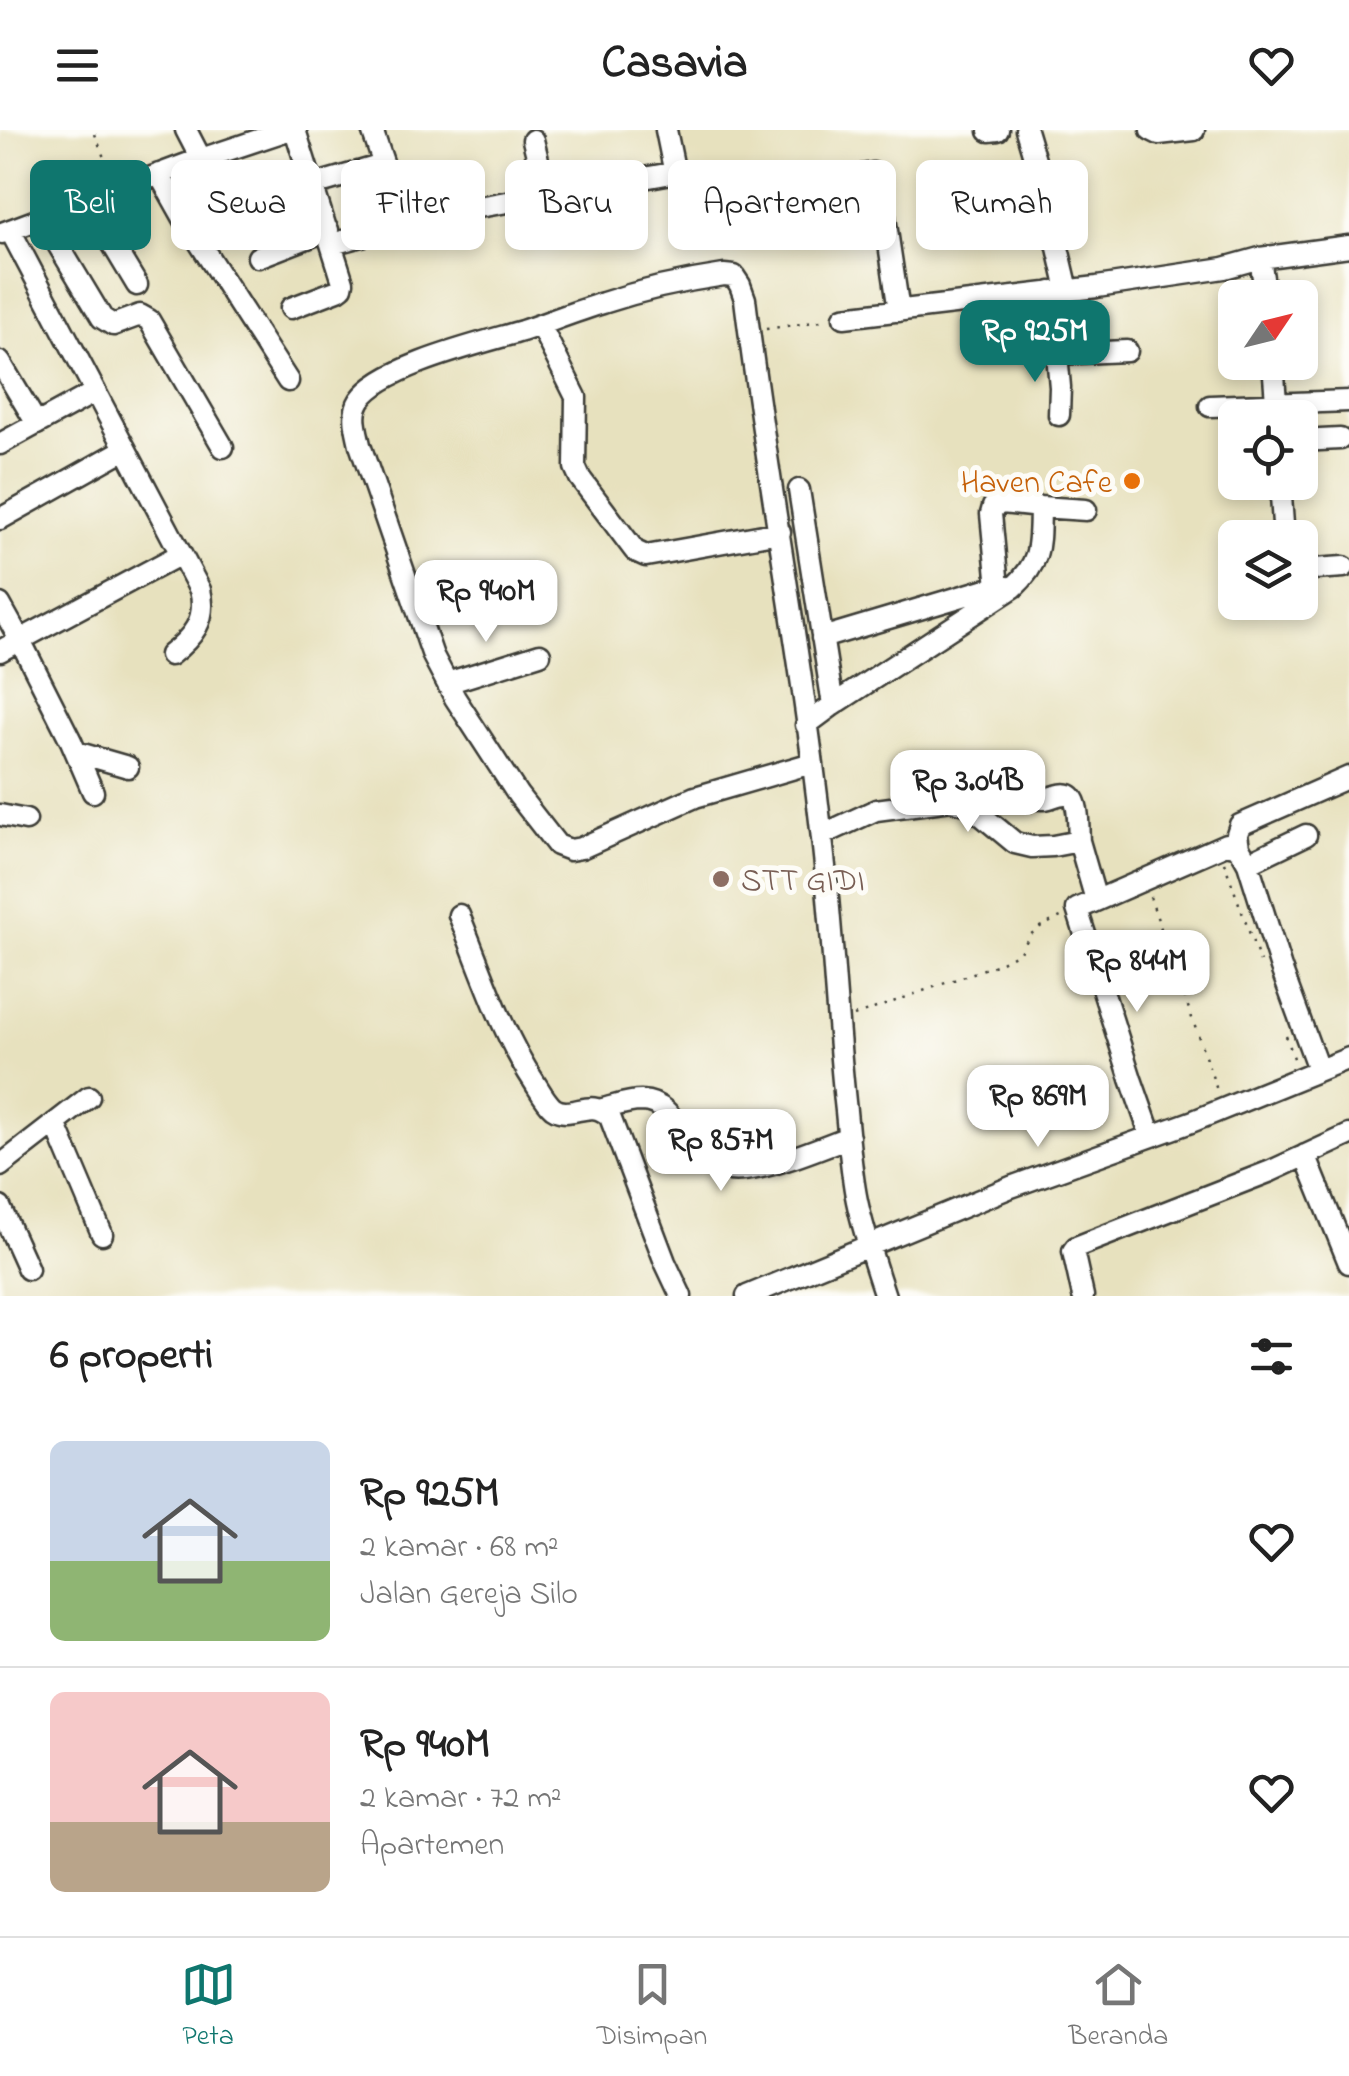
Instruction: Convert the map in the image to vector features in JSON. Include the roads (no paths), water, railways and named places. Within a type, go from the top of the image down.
[{"type":"street","points":[[186,130],[201,159]]},
{"type":"street","points":[[151,177],[201,159],[237,138],[292,130],[304,160]]},
{"type":"street","points":[[321,177],[379,166],[382,156],[372,130]]},
{"type":"street","points":[[648,177],[672,173],[674,169],[666,130]]},
{"type":"street","points":[[990,131],[998,130]]},
{"type":"street","points":[[1026,130],[1046,197],[1060,291],[1059,414]]},
{"type":"street","points":[[1151,130],[1170,134],[1194,130]]},
{"type":"street","points":[[533,140],[538,160]]},
{"type":"street","points":[[159,174],[288,381]]},
{"type":"street","points":[[258,257],[330,237],[505,203]]},
{"type":"street","points":[[291,308],[342,287],[321,210]]},
{"type":"street","points":[[30,223],[5,232],[200,590],[203,611],[194,634],[170,655]]},
{"type":"street","points":[[844,317],[1224,268],[1260,258],[1349,246]]},
{"type":"street","points":[[61,250],[102,318],[113,325],[140,315],[149,320],[223,447]]},
{"type":"street","points":[[115,250],[136,285]]},
{"type":"street","points":[[890,250],[900,311]]},
{"type":"street","points":[[1260,258],[1263,280]]},
{"type":"street","points":[[885,1296],[856,1198],[822,835],[809,742],[780,532],[749,330],[746,299],[740,284],[734,276],[724,275],[622,297],[436,358],[373,387],[359,401],[354,414],[371,482],[433,656],[518,795],[551,838],[570,850],[809,742],[833,705],[1028,574],[1035,562],[1040,507]]},
{"type":"street","points":[[540,325],[576,398],[574,467],[635,551],[646,556],[780,532]]},
{"type":"street","points":[[1057,354],[1127,350]]},
{"type":"street","points":[[0,362],[37,424]]},
{"type":"street","points":[[0,444],[95,392]]},
{"type":"street","points":[[1318,405],[1349,401]]},
{"type":"street","points":[[1210,406],[1218,407]]},
{"type":"street","points":[[1318,439],[1340,438]]},
{"type":"street","points":[[0,518],[125,449]]},
{"type":"street","points":[[798,490],[833,705]]},
{"type":"street","points":[[1006,587],[991,514],[993,506],[1002,503],[1086,510]]},
{"type":"street","points":[[0,651],[181,554]]},
{"type":"street","points":[[1318,569],[1344,567]]},
{"type":"street","points":[[822,638],[1006,587]]},
{"type":"street","points":[[0,604],[94,792]]},
{"type":"street","points":[[447,683],[540,654]]},
{"type":"street","points":[[70,738],[128,767]]},
{"type":"street","points":[[1309,1073],[1281,968],[1235,852],[1237,834],[1240,826],[1349,777]]},
{"type":"street","points":[[822,835],[876,810],[950,800],[994,788],[1040,799],[1071,796],[1087,905],[1131,1079],[1151,1136]]},
{"type":"street","points":[[950,800],[969,804],[1015,843],[1043,847],[1079,841]]},
{"type":"street","points":[[0,815],[26,820]]},
{"type":"street","points":[[1087,905],[1144,878],[1306,835]]},
{"type":"street","points":[[458,915],[516,1052],[548,1102],[566,1112],[594,1106],[610,1117],[681,1296]]},
{"type":"street","points":[[747,1296],[1011,1187],[1349,1058]]},
{"type":"street","points":[[0,1166],[89,1097]]},
{"type":"street","points":[[603,1109],[638,1100],[650,1102],[674,1121],[700,1157],[714,1166],[732,1170],[754,1168],[849,1137]]},
{"type":"street","points":[[55,1123],[102,1234]]},
{"type":"street","points":[[1084,1296],[1072,1251],[1076,1247],[1349,1135]]},
{"type":"street","points":[[1306,1155],[1349,1263]]},
{"type":"street","points":[[1,1211],[28,1270]]},
{"type":"place","name":"Haven Cafe","points":[[1132,481]]},
{"type":"place","name":"STT GIDI","points":[[721,879]]}]
